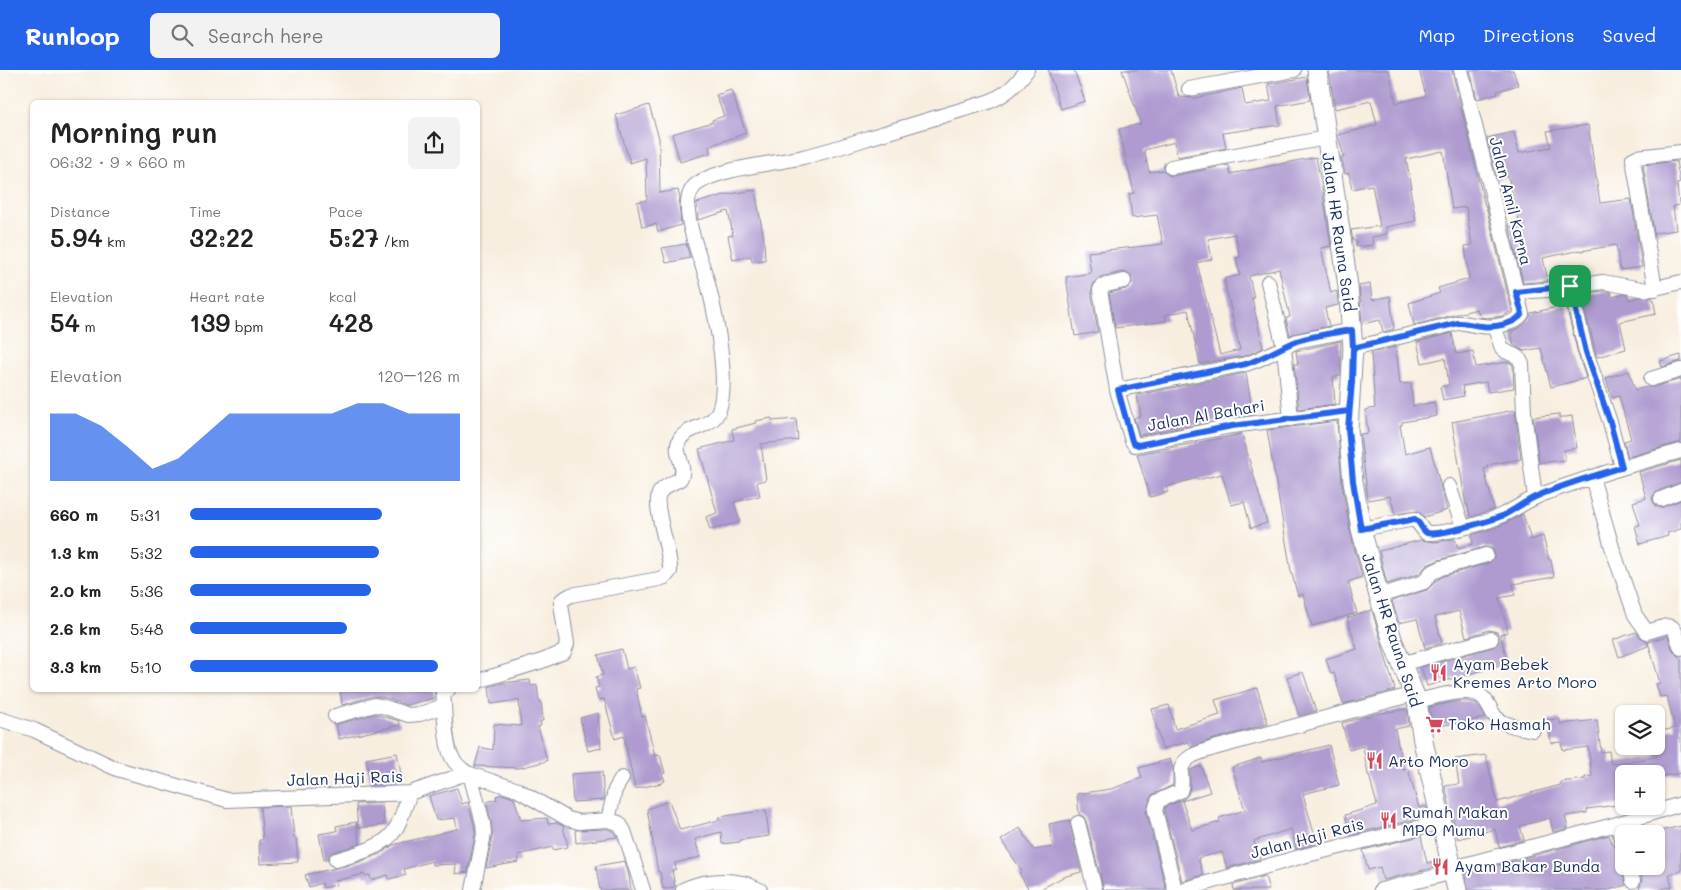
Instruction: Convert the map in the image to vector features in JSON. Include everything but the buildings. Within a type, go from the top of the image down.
[{"type":"main road","name":"Jalan HR Rauna Said","points":[[1317,70],[1348,286],[1352,339],[1349,446],[1361,529],[1393,642],[1415,697],[1423,741],[1455,877]]},
{"type":"street","points":[[480,680],[564,652],[567,644],[561,604],[566,597],[659,579],[668,574],[670,567],[657,497],[661,491],[682,476],[677,449],[679,441],[684,434],[703,426],[714,418],[720,409],[722,394],[723,368],[721,347],[708,282],[698,254],[687,207],[689,194],[695,185],[716,174],[803,157],[1000,98],[1016,84],[1027,70]]},
{"type":"street","points":[[1189,89],[1294,70]]},
{"type":"street","name":"Jalan Amil Karna","points":[[1118,390],[1246,364],[1312,337],[1352,339],[1458,323],[1494,326],[1519,319],[1522,314],[1461,70]]},
{"type":"street","points":[[1171,167],[1326,138]]},
{"type":"street","points":[[1654,289],[1633,159],[1636,157],[1681,152]]},
{"type":"street","name":"Jalan Al Bahari","points":[[1124,281],[1102,286],[1100,290],[1118,390],[1132,441],[1135,444],[1232,426],[1349,411]]},
{"type":"street","points":[[1268,282],[1284,348],[1291,419]]},
{"type":"street","points":[[1516,292],[1603,282],[1641,290],[1654,289],[1681,282]]},
{"type":"street","points":[[1570,286],[1586,352],[1610,422],[1622,467]]},
{"type":"street","points":[[1494,326],[1502,348],[1518,357],[1522,364],[1524,413],[1535,497]]},
{"type":"street","points":[[1651,379],[1681,370]]},
{"type":"street","points":[[1361,529],[1411,519],[1417,520],[1426,532],[1450,531],[1502,515],[1535,497],[1592,477],[1681,451]]},
{"type":"street","points":[[1592,477],[1612,547],[1635,615],[1647,632],[1667,626],[1672,627],[1681,648]]},
{"type":"street","points":[[1449,486],[1463,527]]},
{"type":"street","points":[[1661,499],[1681,491]]},
{"type":"street","points":[[1379,596],[1424,582],[1431,573],[1441,568],[1486,556]]},
{"type":"street","points":[[1402,664],[1492,639]]},
{"type":"street","points":[[443,692],[448,747],[456,765],[469,774],[518,790],[568,820],[579,822],[614,820],[622,826],[643,890]]},
{"type":"street","points":[[1175,890],[1155,810],[1158,801],[1180,791],[1182,786],[1181,766],[1190,757],[1214,748],[1415,697],[1463,692],[1481,696],[1490,706],[1495,717],[1502,723],[1533,730]]},
{"type":"street","points":[[335,716],[375,706],[384,707],[408,716],[444,706]]},
{"type":"street","name":"Jalan Haji Rais","points":[[0,719],[34,730],[117,769],[227,800],[410,793],[469,774]]},
{"type":"street","points":[[469,774],[483,823],[484,834],[473,890]]},
{"type":"street","points":[[608,820],[615,790],[622,778]]},
{"type":"street","points":[[336,860],[364,852],[390,837],[395,830],[410,793]]},
{"type":"street","points":[[1381,890],[1455,877],[1681,804]]},
{"type":"street","name":"Jalan Haji Rais","points":[[1182,890],[1307,855],[1442,822]]},
{"type":"street","points":[[1078,823],[1095,890]]},
{"type":"street","points":[[1632,875],[1634,881]]},
{"type":"street","points":[[683,890],[700,883],[715,882],[740,882],[760,890]]},
{"type":"place","name":"Ayam Bebek Kremes Arto Moro","points":[[1439,673]]},
{"type":"place","name":"Toko Hasmah","points":[[1434,724]]},
{"type":"place","name":"Arto Moro","points":[[1374,761]]},
{"type":"place","name":"Rumah Makan MPO Mumu","points":[[1388,821]]},
{"type":"place","name":"Ayam Bakar Bunda","points":[[1440,866]]},
{"type":"route","points":[[1570,286],[1516,292],[1522,314],[1519,319],[1514,321],[1486,327],[1458,323],[1353,348],[1349,411],[1232,426],[1138,445],[1132,441],[1118,390],[1246,364],[1297,341],[1352,330],[1353,348],[1352,382],[1348,429],[1353,481],[1361,529],[1415,519],[1424,531],[1429,533],[1450,531],[1493,519],[1535,497],[1622,467],[1610,422],[1586,352],[1570,286]]}]
